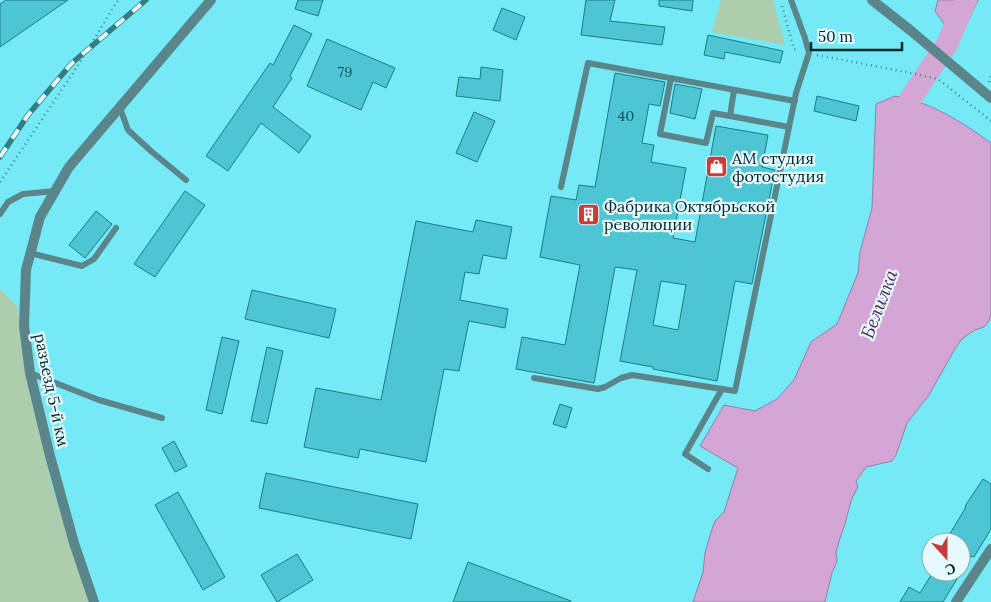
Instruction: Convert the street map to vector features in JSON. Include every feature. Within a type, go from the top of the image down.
[{"type":"street","name":"разъезд 5-й км","points":[[94,602],[74,543],[30,373],[24,326],[26,270],[40,217],[69,167],[211,0]]},
{"type":"street","points":[[872,0],[991,98]]},
{"type":"street","points":[[956,602],[991,549]]},
{"type":"lane","points":[[534,378],[598,389],[620,378],[632,375],[735,391],[794,101],[809,54],[806,38],[791,0]]},
{"type":"lane","points":[[561,187],[588,63],[794,101]]},
{"type":"lane","points":[[671,78],[660,134],[706,143],[713,113],[789,127]]},
{"type":"lane","points":[[730,116],[734,90]]},
{"type":"lane","points":[[120,108],[128,130],[186,180]]},
{"type":"lane","points":[[0,214],[8,202],[23,194],[55,191]]},
{"type":"lane","points":[[30,254],[82,266],[94,259],[116,228]]},
{"type":"lane","points":[[30,373],[98,400],[162,418]]},
{"type":"lane","points":[[708,470],[685,454],[722,389]]},
{"type":"path","points":[[0,182],[77,67],[118,0]]},
{"type":"path","points":[[781,0],[794,49],[809,54],[938,79],[991,120]]},
{"type":"green space","points":[[721,0],[773,0],[785,45],[712,32]]},
{"type":"green space","points":[[0,289],[17,306],[51,483],[89,602],[0,602]]},
{"type":"water","points":[[938,0],[978,0],[963,32],[951,46],[947,44],[947,28],[935,11]]},
{"type":"water","points":[[895,96],[934,108],[991,143],[991,314],[989,321],[984,327],[975,330],[963,338],[956,347],[929,395],[907,423],[896,455],[892,461],[866,467],[856,481],[858,486],[851,501],[836,552],[837,561],[825,602],[693,602],[703,572],[705,553],[710,535],[715,521],[724,512],[738,468],[700,446],[724,405],[755,411],[777,399],[794,380],[811,342],[837,324],[858,273],[860,252],[872,208],[876,104]]},
{"type":"building","points":[[6,0],[68,0],[0,47],[0,4]]},
{"type":"building","points":[[298,0],[323,0],[318,16],[295,9]]},
{"type":"building","points":[[586,0],[615,0],[610,21],[665,27],[662,45],[581,35]]},
{"type":"building","points":[[659,0],[693,0],[692,11],[659,6]]},
{"type":"building","points":[[502,8],[525,17],[516,40],[493,30]]},
{"type":"building","points":[[294,25],[312,34],[290,76],[292,78],[273,107],[311,136],[299,153],[261,123],[228,171],[206,156],[270,63],[273,65]]},
{"type":"building","points":[[708,35],[783,51],[780,63],[725,52],[724,59],[704,55]]},
{"type":"building","points":[[327,39],[395,68],[386,88],[373,82],[361,110],[307,86]]},
{"type":"building","points":[[481,67],[503,70],[500,101],[456,96],[459,77],[480,79]]},
{"type":"building","name":"Фабрика Октябрьской революции","points":[[615,73],[665,82],[660,106],[649,104],[642,143],[654,145],[651,162],[686,168],[673,238],[695,242],[716,126],[768,135],[762,167],[775,170],[752,284],[735,281],[717,381],[620,361],[637,270],[615,267],[594,383],[516,369],[522,337],[565,345],[580,265],[540,257],[551,196],[576,200],[579,185],[595,187]],"holes":[[[661,281],[686,285],[678,330],[653,325]]]},
{"type":"building","points":[[675,84],[702,89],[695,119],[670,113]]},
{"type":"building","points":[[817,96],[859,106],[856,121],[814,111]]},
{"type":"building","points":[[474,112],[495,121],[477,162],[456,153]]},
{"type":"building","points":[[185,191],[205,205],[155,277],[134,264]]},
{"type":"building","points":[[96,211],[112,224],[85,258],[69,245]]},
{"type":"building","points":[[476,220],[512,227],[506,259],[483,255],[479,274],[465,272],[460,300],[508,309],[505,328],[469,321],[459,371],[444,369],[426,462],[360,449],[358,458],[304,447],[316,388],[381,400],[416,221],[473,232]]},
{"type":"building","points":[[252,290],[336,309],[329,338],[245,319]]},
{"type":"building","points":[[222,337],[239,341],[222,414],[206,410]]},
{"type":"building","points":[[267,347],[283,351],[267,424],[251,421]]},
{"type":"building","points":[[560,404],[572,408],[566,428],[553,424]]},
{"type":"building","points":[[174,441],[187,466],[175,472],[162,448]]},
{"type":"building","points":[[266,473],[418,504],[411,539],[259,508]]},
{"type":"building","points":[[983,479],[991,484],[991,529],[974,557],[971,556],[971,532],[951,532]]},
{"type":"building","points":[[178,492],[225,577],[203,590],[155,505]]},
{"type":"building","points":[[297,554],[313,580],[277,602],[261,575]]},
{"type":"building","points":[[468,562],[571,601],[571,602],[453,602]]},
{"type":"building","points":[[927,582],[955,582],[943,602],[900,602],[909,587],[920,593]]},
{"type":"waterway","name":"Белилка","points":[[910,129],[910,99],[947,44],[966,0]]},
{"type":"railway","points":[[0,157],[28,115],[72,63],[146,0]]},
{"type":"place","name":"АМ студия фотостудия","points":[[716,167]]},
{"type":"place","name":"Фабрика Октябрьской революции","points":[[588,215]]}]
